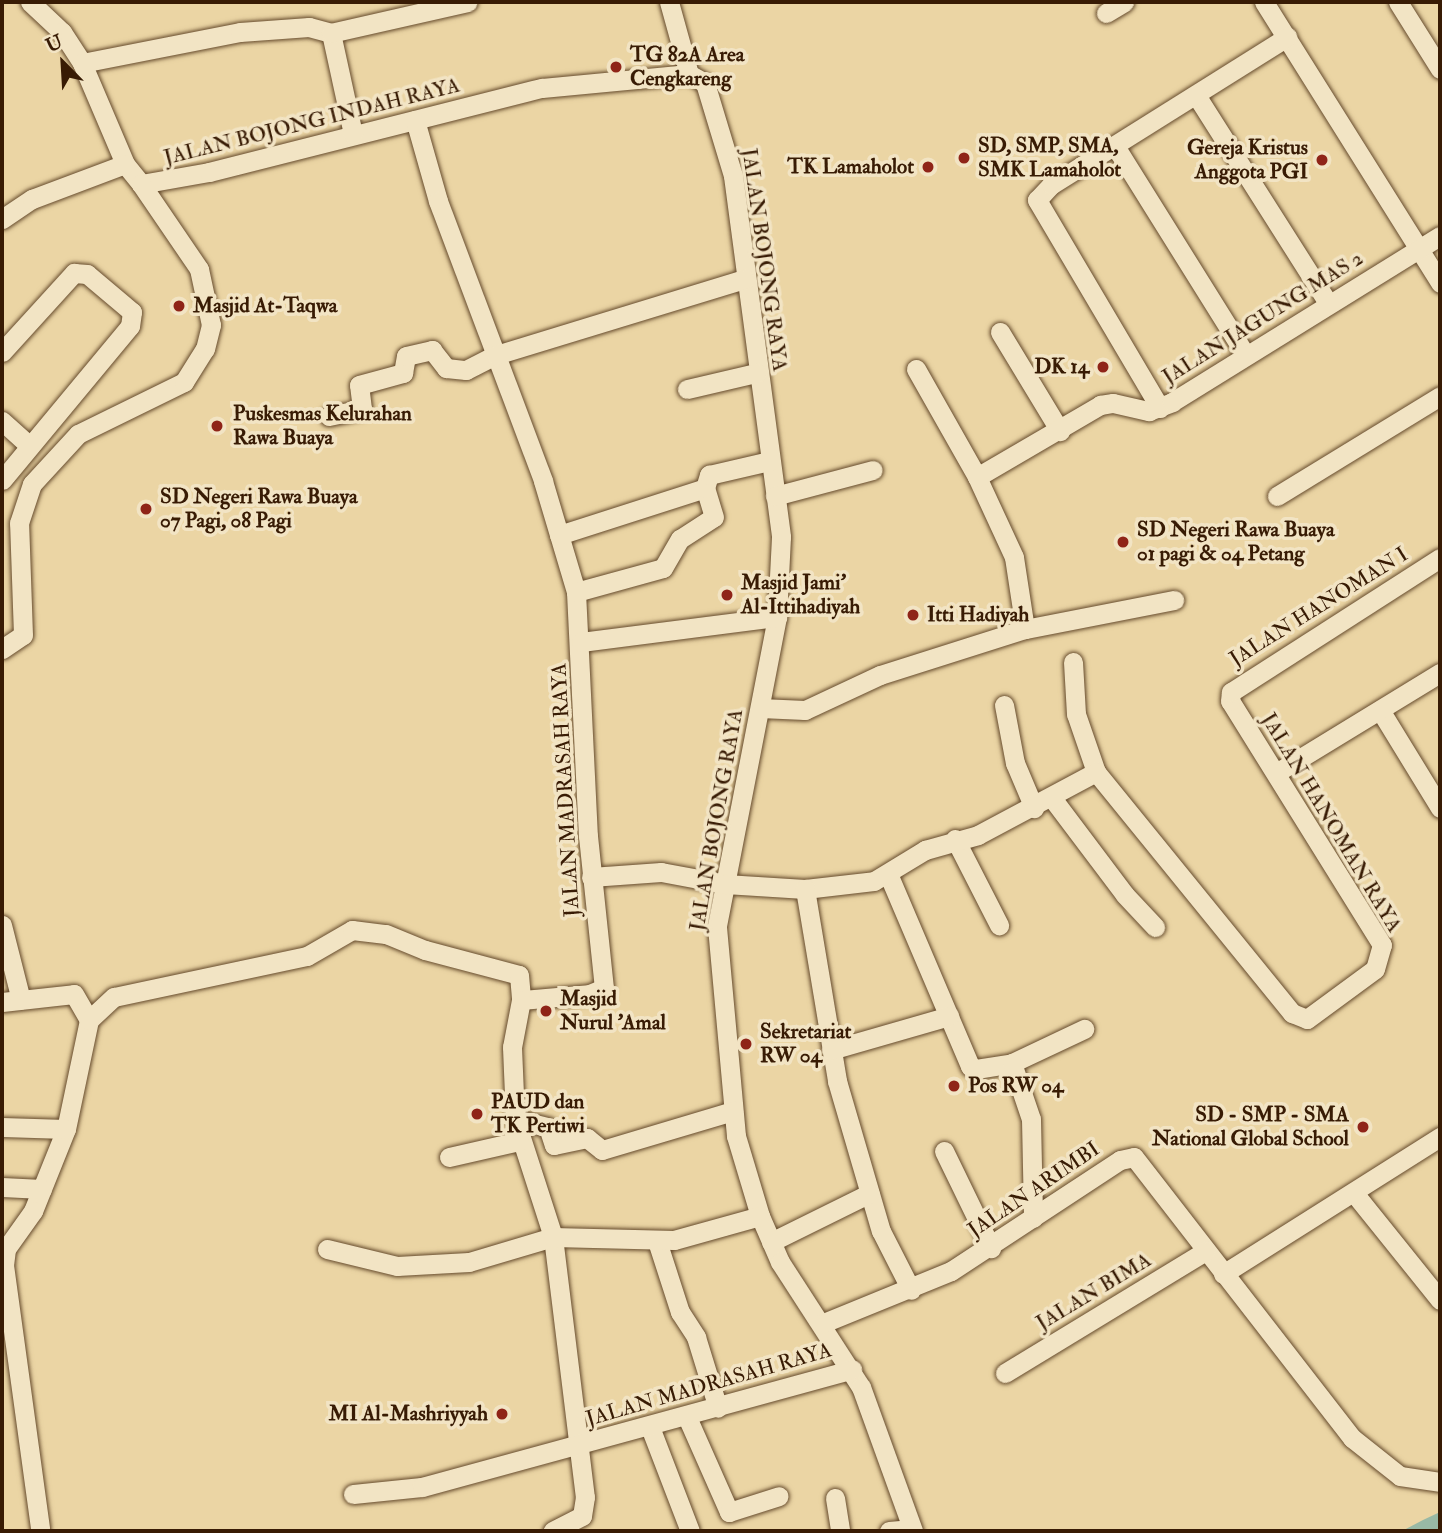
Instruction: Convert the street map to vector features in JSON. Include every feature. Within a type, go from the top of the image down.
[{"type":"street","name":"JALAN BOJONG INDAH RAYA","points":[[30,2],[62,32],[82,63],[125,164],[141,184],[209,172],[542,88],[697,79]]},
{"type":"street","points":[[82,63],[240,32],[309,27],[331,33],[436,6],[468,2]]},
{"type":"street","name":"JALAN BOJONG RAYA","points":[[669,2],[733,176],[782,562],[777,617],[716,928],[733,1111],[744,1171],[771,1242],[801,1300],[852,1369],[912,1530]]},
{"type":"street","points":[[1106,13],[1124,2]]},
{"type":"street","points":[[1398,2],[1440,69]]},
{"type":"street","points":[[1267,3],[1440,283]]},
{"type":"street","points":[[331,33],[353,134]]},
{"type":"street","points":[[1160,408],[1037,200],[1051,185],[1287,37]]},
{"type":"street","points":[[1196,95],[1328,303]]},
{"type":"street","name":"JALAN MADRASAH RAYA","points":[[415,120],[438,201],[559,535],[576,592],[581,642],[591,877],[604,988],[590,994],[521,1000],[512,1047],[519,1140],[553,1237],[579,1445],[582,1516],[553,1531]]},
{"type":"street","points":[[1115,146],[1245,354]]},
{"type":"street","points":[[2,219],[32,200],[125,164]]},
{"type":"street","points":[[2,649],[23,635],[19,523],[32,484],[78,434],[184,382],[205,349],[211,325],[199,269],[141,184]]},
{"type":"street","name":"JALAN JAGUNG MAS 2","points":[[977,477],[1060,431],[1100,405],[1149,411],[1160,408],[1440,236]]},
{"type":"street","points":[[2,352],[74,273],[87,274],[132,312],[130,326],[2,480]]},
{"type":"street","points":[[329,416],[362,409],[359,385],[403,373],[406,356],[432,350],[446,368],[466,370],[496,355],[745,279]]},
{"type":"street","points":[[1000,332],[1060,431]]},
{"type":"street","points":[[916,369],[977,477],[1014,557],[1025,629]]},
{"type":"street","points":[[687,389],[756,373]]},
{"type":"street","points":[[1277,496],[1440,396]]},
{"type":"street","points":[[2,421],[29,445]]},
{"type":"street","points":[[576,592],[663,568],[680,539],[714,517],[705,488],[706,478],[713,473],[769,461]]},
{"type":"street","points":[[775,496],[873,470]]},
{"type":"street","points":[[559,535],[705,488]]},
{"type":"street","name":"JALAN HANOMAN I","points":[[1230,701],[1231,692],[1239,683],[1440,558]]},
{"type":"street","points":[[760,708],[805,710],[880,675],[1025,629],[1174,600]]},
{"type":"street","points":[[581,642],[777,617]]},
{"type":"street","points":[[591,877],[661,872],[725,884],[805,889],[889,876],[925,850],[956,839],[978,835],[1034,808],[1096,772],[1076,714],[1073,662]]},
{"type":"street","points":[[1276,774],[1440,673]]},
{"type":"street","name":"JALAN HANOMAN RAYA","points":[[1096,772],[1298,1018],[1315,1015],[1375,969],[1382,945],[1230,701]]},
{"type":"street","points":[[1004,705],[1015,763],[1034,808]]},
{"type":"street","points":[[1380,710],[1434,783],[1440,808]]},
{"type":"street","points":[[1052,798],[1125,895],[1155,927]]},
{"type":"street","points":[[956,839],[999,925]]},
{"type":"street","points":[[889,876],[970,1066],[976,1069],[1012,1063],[1084,1029]]},
{"type":"street","points":[[805,889],[831,1050],[887,1249],[911,1290]]},
{"type":"street","points":[[2,925],[11,1001],[74,994],[89,1020]]},
{"type":"street","points":[[40,1529],[6,1318],[4,1249],[33,1211],[66,1129],[89,1020],[114,997],[185,984],[306,956],[345,932],[369,929],[517,974],[521,1000]]},
{"type":"street","points":[[831,1050],[949,1016]]},
{"type":"street","points":[[1012,1063],[1031,1119],[1033,1218]]},
{"type":"street","points":[[516,1119],[548,1126],[553,1144],[590,1139],[603,1150],[733,1111]]},
{"type":"street","points":[[2,1128],[66,1129]]},
{"type":"street","points":[[1223,1274],[1440,1137]]},
{"type":"street","points":[[449,1157],[519,1140]]},
{"type":"street","points":[[944,1151],[991,1248]]},
{"type":"street","name":"JALAN ARIMBI","points":[[821,1324],[911,1290],[991,1248],[1120,1160],[1134,1157],[1352,1438],[1375,1460],[1400,1476],[1440,1482]]},
{"type":"street","points":[[2,1187],[42,1189]]},
{"type":"street","points":[[771,1242],[870,1193]]},
{"type":"street","points":[[1354,1193],[1433,1278],[1440,1300]]},
{"type":"street","points":[[327,1250],[397,1266],[469,1262],[553,1237],[657,1241],[696,1237],[760,1216]]},
{"type":"street","points":[[657,1241],[680,1312],[696,1337],[718,1408]]},
{"type":"street","name":"JALAN BIMA","points":[[1005,1373],[1206,1251]]},
{"type":"street","name":"JALAN MADRASAH RAYA","points":[[353,1494],[422,1487],[687,1417],[852,1369]]},
{"type":"street","points":[[687,1417],[729,1512],[779,1496]]},
{"type":"street","points":[[650,1427],[690,1531]]},
{"type":"street","points":[[835,1498],[840,1531]]},
{"type":"street","points":[[889,1531],[912,1530]]},
{"type":"shaded area","points":[[1440,1512],[1440,1531],[1402,1531],[1423,1520]]},
{"type":"place","name":"TG 82A Area Cengkareng","points":[[616,67]]},
{"type":"place","name":"SD, SMP, SMA, SMK Lamaholot","points":[[964,158]]},
{"type":"place","name":"Gereja Kristus Anggota PGI","points":[[1322,160]]},
{"type":"place","name":"TK Lamaholot","points":[[928,167]]},
{"type":"place","name":"Masjid At-Taqwa","points":[[179,306]]},
{"type":"place","name":"DK 14","points":[[1103,367]]},
{"type":"place","name":"Puskesmas Kelurahan Rawa Buaya","points":[[217,426]]},
{"type":"place","name":"SD Negeri Rawa Buaya 07 Pagi, 08 Pagi","points":[[146,509]]},
{"type":"place","name":"SD Negeri Rawa Buaya 01 pagi & 04 Petang","points":[[1123,542]]},
{"type":"place","name":"Masjid Jami' Al-Ittihadiyah","points":[[727,595]]},
{"type":"place","name":"Itti Hadiyah","points":[[913,615]]},
{"type":"place","name":"Masjid Nurul 'Amal","points":[[546,1011]]},
{"type":"place","name":"Sekretariat RW 04","points":[[746,1044]]},
{"type":"place","name":"Pos RW 04","points":[[954,1086]]},
{"type":"place","name":"PAUD dan TK Pertiwi","points":[[477,1114]]},
{"type":"place","name":"SD - SMP - SMA National Global School","points":[[1363,1127]]},
{"type":"place","name":"MI Al-Mashriyyah","points":[[502,1414]]}]
